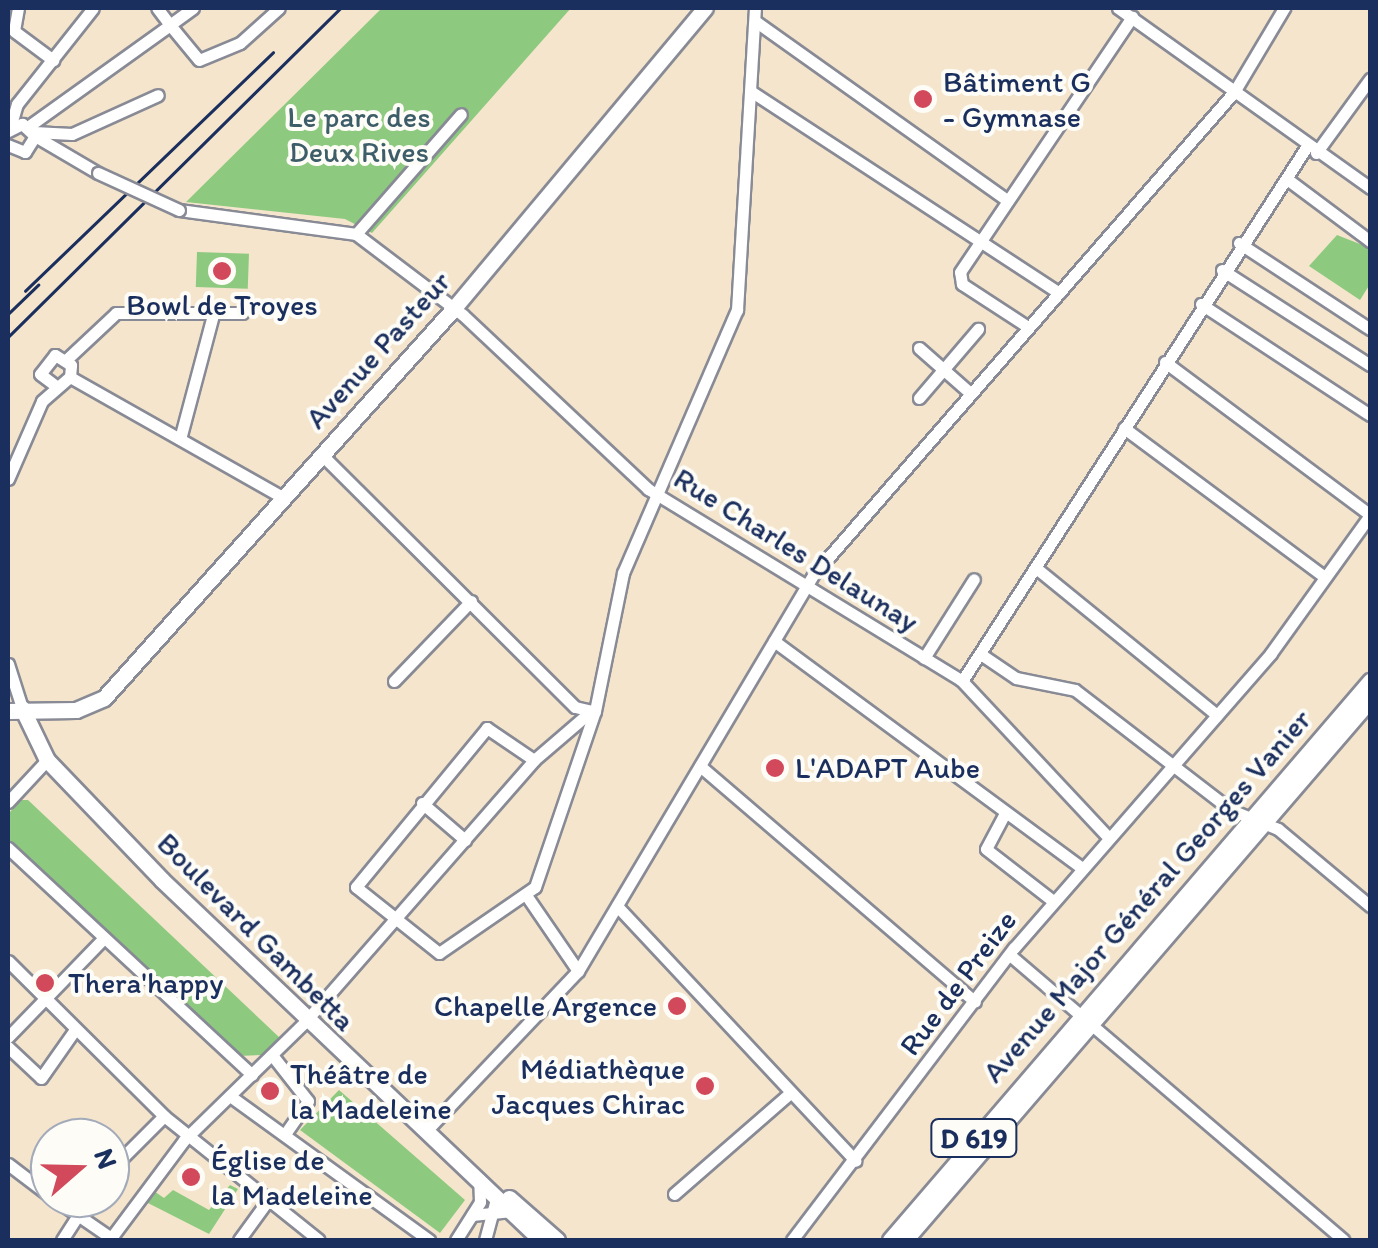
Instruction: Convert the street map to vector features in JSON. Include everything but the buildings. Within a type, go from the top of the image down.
[{"type":"main road","name":"Avenue Pasteur","points":[[12,708],[76,710],[104,698],[454,308],[705,8]]},
{"type":"main road","name":"Avenue Major Général Georges Vanier","points":[[890,1240],[1370,681]]},
{"type":"main road","name":"D 619","points":[[904,1240],[1080,1018],[1268,823],[1370,700]]},
{"type":"main road","name":"Boulevard Gambetta","points":[[12,708],[47,760],[304,1023],[478,1175],[531,1233],[558,1240]]},
{"type":"main road","name":"Boulevard Gambetta","points":[[498,1200],[531,1233]]},
{"type":"street","points":[[18,8],[14,31],[54,60]]},
{"type":"street","points":[[93,8],[30,92],[9,130],[72,134],[158,94]]},
{"type":"street","points":[[157,8],[199,60],[265,21],[279,8]]},
{"type":"street","points":[[12,150],[31,130],[193,8]]},
{"type":"street","points":[[1118,8],[1370,188]]},
{"type":"street","points":[[1028,327],[958,279],[1007,200],[1145,8]]},
{"type":"street","points":[[427,1130],[578,970],[806,588],[970,393],[1234,92],[1284,8]]},
{"type":"street","points":[[755,14],[1007,200]]},
{"type":"street","points":[[534,760],[490,727],[354,880],[393,922],[439,952],[526,895],[583,750],[623,573],[736,310],[755,14]]},
{"type":"street","points":[[962,681],[982,655],[1239,243],[1287,178],[1370,79]]},
{"type":"street","points":[[30,92],[31,130],[58,155]]},
{"type":"street","points":[[752,92],[1060,294]]},
{"type":"street","points":[[12,150],[58,155],[179,210],[356,234],[462,114]]},
{"type":"street","points":[[1287,178],[1370,241]]},
{"type":"street","name":"Rue Charles Delaunay","points":[[356,234],[454,308],[659,496],[962,681],[1108,837]]},
{"type":"street","points":[[1239,243],[1370,328]]},
{"type":"street","points":[[1222,270],[1370,365]]},
{"type":"street","points":[[1200,304],[1370,416]]},
{"type":"street","points":[[26,424],[43,380],[44,361],[67,360],[116,313],[214,310],[242,314]]},
{"type":"street","points":[[180,439],[214,310]]},
{"type":"street","points":[[919,398],[978,329]]},
{"type":"street","points":[[918,348],[970,393]]},
{"type":"street","points":[[67,360],[70,378]]},
{"type":"street","points":[[1165,362],[1370,515]]},
{"type":"street","points":[[70,378],[284,498]]},
{"type":"street","points":[[8,479],[57,387],[70,378]]},
{"type":"street","points":[[43,380],[57,387]]},
{"type":"street","points":[[1124,428],[1322,576]]},
{"type":"street","points":[[322,455],[576,707],[593,709]]},
{"type":"street","name":"Rue de Preize","points":[[792,1240],[856,1162],[1010,956],[1108,837],[1216,716],[1370,515]]},
{"type":"street","points":[[1036,568],[1216,716]]},
{"type":"street","points":[[924,658],[974,579]]},
{"type":"street","points":[[394,682],[471,601]]},
{"type":"street","points":[[774,641],[1082,868]]},
{"type":"street","points":[[982,655],[1016,678],[1075,690],[1251,818],[1268,823],[1370,906]]},
{"type":"street","points":[[8,664],[12,708]]},
{"type":"street","points":[[560,734],[576,707]]},
{"type":"street","points":[[79,1218],[113,1240],[188,1138],[304,1023],[534,760],[593,709]]},
{"type":"street","points":[[560,734],[583,750]]},
{"type":"street","points":[[8,802],[47,760]]},
{"type":"street","points":[[700,766],[975,1002]]},
{"type":"street","points":[[422,803],[466,840]]},
{"type":"street","points":[[1004,814],[986,850],[1054,901]]},
{"type":"street","points":[[8,848],[252,1075]]},
{"type":"street","points":[[526,895],[578,970]]},
{"type":"street","points":[[618,906],[856,1162]]},
{"type":"street","points":[[8,1037],[104,938]]},
{"type":"street","points":[[1010,956],[1343,1240]]},
{"type":"street","points":[[8,961],[74,1031],[188,1138],[266,1203],[319,1240]]},
{"type":"street","points":[[8,1047],[41,1078],[74,1031]]},
{"type":"street","points":[[272,1055],[308,1102],[285,1134]]},
{"type":"street","points":[[674,1194],[790,1093]]},
{"type":"street","points":[[230,1096],[430,1240]]},
{"type":"street","points":[[130,1150],[164,1116]]},
{"type":"street","points":[[8,1164],[30,1181]]},
{"type":"street","points":[[456,1240],[482,1196],[478,1175]]},
{"type":"street","points":[[471,1216],[498,1200]]},
{"type":"street","points":[[485,1240],[498,1200]]},
{"type":"street","points":[[238,1240],[266,1203]]},
{"type":"street","points":[[62,1240],[75,1218]]},
{"type":"green space","name":"Le parc des Deux Rives","points":[[382,8],[571,8],[372,233],[345,219],[186,202]]},
{"type":"green space","points":[[1337,235],[1370,248],[1370,284],[1360,300],[1309,266]]},
{"type":"green space","name":"Bowl de Troyes","points":[[197,252],[249,254],[248,289],[196,287]]},
{"type":"green space","points":[[21,800],[28,800],[280,1038],[263,1055],[238,1056],[8,839],[8,814]]},
{"type":"green space","points":[[339,1090],[465,1200],[440,1233],[300,1130]]},
{"type":"green space","points":[[230,1185],[238,1189],[209,1234],[142,1200],[151,1189],[164,1198],[173,1190],[209,1210]]},
{"type":"railway","points":[[8,337],[341,8]]},
{"type":"railway","points":[[25,291],[273,52]]},
{"type":"railway","points":[[8,314],[38,285]]},
{"type":"place","name":"Bâtiment G - Gymnase","points":[[923,99]]},
{"type":"place","name":"Bowl de Troyes","points":[[222,271]]},
{"type":"place","name":"L'ADAPT Aube","points":[[775,768]]},
{"type":"place","name":"Thera'happy","points":[[45,983]]},
{"type":"place","name":"Chapelle Argence","points":[[677,1006]]},
{"type":"place","name":"Médiathèque Jacques Chirac","points":[[705,1086]]},
{"type":"place","name":"Théâtre de la Madeleine","points":[[270,1091]]},
{"type":"place","name":"Église de la Madeleine","points":[[191,1177]]}]
